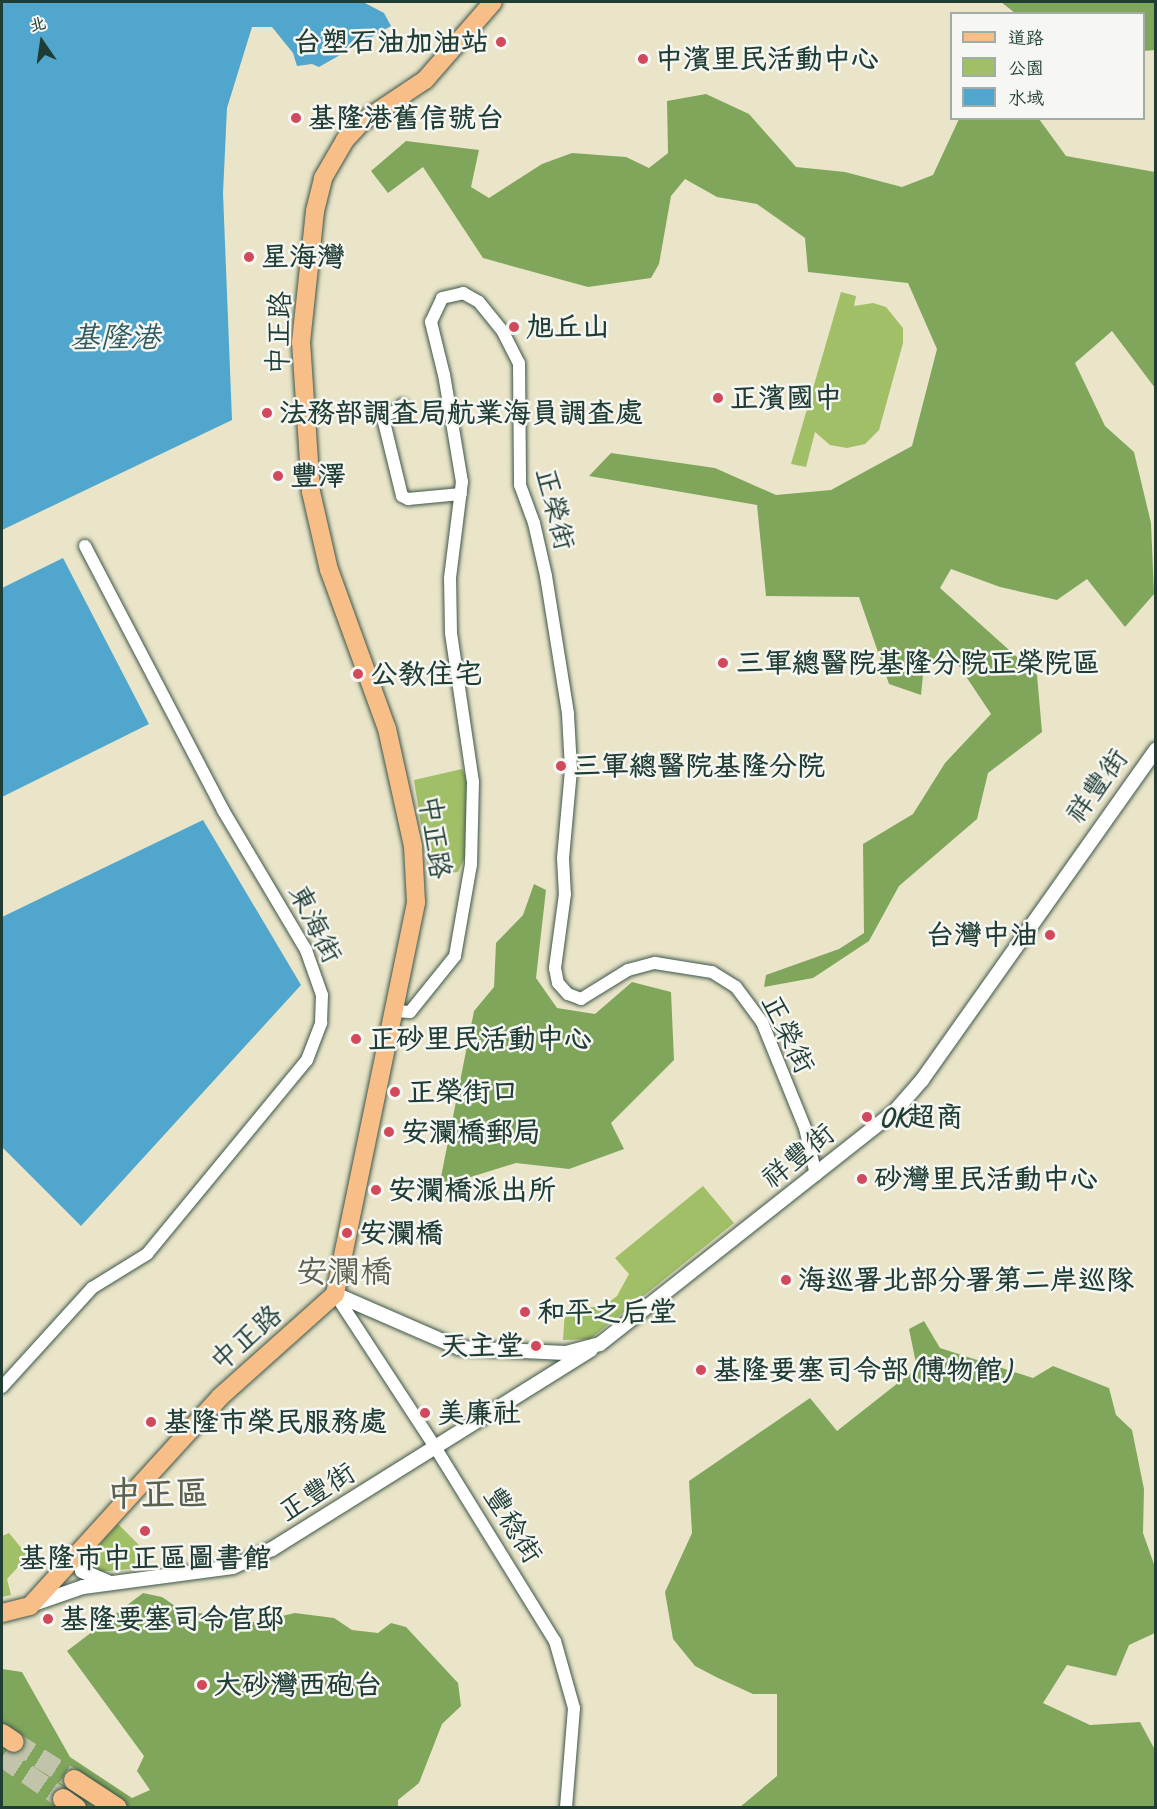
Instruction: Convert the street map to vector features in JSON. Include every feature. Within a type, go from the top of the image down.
[{"type":"highway","points":[[74,1780],[117,1808]]},
{"type":"main road","name":"中正路","points":[[30,1606],[220,1397],[335,1294],[368,1121],[395,1011],[416,909],[413,846],[387,729],[318,533],[311,492],[302,332],[317,199],[333,159],[362,122],[425,80],[493,2]]},
{"type":"main road","points":[[2,1613],[30,1606]]},
{"type":"street","name":"正榮街","points":[[395,1011],[410,1012],[455,956],[471,864],[473,782],[451,633],[450,552],[461,494],[444,375],[431,322],[442,298],[463,293],[479,302],[503,332],[519,363],[520,486],[534,523],[546,576],[568,714],[571,770],[564,858],[565,894],[555,968],[558,983],[568,994],[581,999],[628,970],[655,963],[712,972],[736,987],[762,1022],[805,1128],[816,1175]]},
{"type":"street","points":[[402,405],[400,410],[384,415],[384,422],[402,496],[408,499],[461,494]]},
{"type":"street","name":"東海街","points":[[2,1387],[92,1288],[147,1254],[307,1060],[321,1023],[321,995],[306,950],[223,810],[85,546]]},
{"type":"street","name":"祥豐街","points":[[335,1294],[459,1348],[566,1353],[600,1344],[894,1112],[922,1080],[1155,750]]},
{"type":"street","name":"豐稔街","points":[[335,1294],[435,1447],[555,1641],[574,1708],[566,1808]]},
{"type":"street","name":"正豐街","points":[[30,1606],[83,1587],[233,1568],[300,1533],[435,1447],[554,1376],[600,1344]]},
{"type":"street","points":[[550,1353],[557,1359],[554,1376]]},
{"type":"street","points":[[78,1552],[77,1562],[82,1571],[114,1583]]},
{"type":"green space","points":[[1001,2],[1155,2],[1155,50],[1145,51],[1145,12],[1014,12]]},
{"type":"green space","points":[[706,94],[749,114],[796,167],[845,172],[902,187],[933,175],[959,120],[1040,120],[1066,156],[1155,172],[1155,388],[1112,331],[1075,363],[1105,426],[1134,452],[1151,523],[1154,594],[1125,627],[1087,579],[1057,600],[1000,587],[951,569],[940,588],[1037,675],[1042,732],[988,773],[977,819],[899,886],[869,941],[813,978],[764,987],[766,975],[839,949],[864,933],[863,844],[913,814],[945,763],[991,714],[951,654],[924,665],[921,695],[889,684],[859,597],[766,596],[757,505],[589,476],[611,453],[715,468],[776,495],[831,490],[912,446],[937,349],[908,283],[808,272],[805,238],[757,204],[717,197],[685,179],[671,196],[659,264],[651,278],[588,287],[483,258],[423,167],[388,193],[371,171],[406,141],[479,150],[471,187],[489,198],[542,164],[572,153],[626,157],[649,168],[668,153],[667,101]]},
{"type":"green space","points":[[841,292],[856,296],[854,306],[873,303],[886,307],[903,328],[903,343],[879,430],[865,444],[847,448],[830,445],[815,432],[806,467],[791,464]]},
{"type":"green space","points":[[462,769],[469,783],[469,848],[458,872],[429,875],[414,780]]},
{"type":"green space","points":[[534,884],[546,890],[536,978],[557,1008],[595,1014],[632,982],[671,992],[674,1060],[611,1123],[624,1149],[569,1169],[516,1163],[439,1187],[474,1011],[494,987],[496,943],[523,915]]},
{"type":"green space","points":[[703,1186],[734,1223],[590,1339],[563,1340],[565,1310],[604,1306],[617,1296],[629,1274],[615,1258]]},
{"type":"green space","points":[[924,1321],[940,1348],[1033,1378],[1053,1366],[1109,1388],[1116,1415],[1132,1430],[1144,1489],[1143,1533],[1155,1567],[1155,1633],[1129,1645],[1116,1676],[1067,1665],[1043,1703],[1090,1725],[1140,1722],[1155,1750],[1155,1807],[740,1807],[777,1776],[777,1694],[753,1694],[695,1666],[673,1639],[665,1592],[692,1533],[689,1481],[810,1398],[837,1431],[917,1368],[909,1329]]},
{"type":"green space","points":[[118,1524],[148,1554],[151,1567],[97,1572],[90,1568],[88,1557]]},
{"type":"green space","points":[[9,1533],[28,1556],[7,1579],[11,1595],[2,1597],[2,1536]]},
{"type":"green space","points":[[143,1593],[162,1597],[181,1610],[255,1622],[295,1613],[334,1618],[352,1630],[378,1633],[391,1623],[406,1627],[458,1683],[461,1706],[442,1724],[419,1783],[398,1800],[398,1807],[2,1807],[2,1669],[22,1672],[70,1757],[132,1798],[150,1790],[137,1771],[144,1756],[67,1651]]},
{"type":"water","name":"基隆港","points":[[2,2],[363,2],[384,13],[391,26],[319,67],[312,64],[297,66],[293,53],[272,27],[252,27],[227,108],[223,193],[232,420],[2,530]]},
{"type":"water","points":[[63,558],[149,724],[2,797],[2,588]]},
{"type":"water","points":[[203,820],[301,985],[81,1226],[2,1147],[2,917]]},
{"type":"tunnel","points":[[14,1742],[74,1780]]},
{"type":"tunnel","points":[[2,1757],[63,1799]]},
{"type":"place","name":"台塑石油加油站","points":[[501,42]]},
{"type":"place","name":"中濱里民活動中心","points":[[643,59]]},
{"type":"place","name":"基隆港舊信號台","points":[[296,118]]},
{"type":"place","name":"星海灣","points":[[249,257]]},
{"type":"place","name":"旭丘山","points":[[514,327]]},
{"type":"place","name":"正濱國中","points":[[718,398]]},
{"type":"place","name":"法務部調查局航業海員調查處","points":[[267,413]]},
{"type":"place","name":"豐澤","points":[[278,476]]},
{"type":"place","name":"三軍總醫院基隆分院正榮院區","points":[[723,663]]},
{"type":"place","name":"公教住宅","points":[[358,674]]},
{"type":"place","name":"三軍總醫院基隆分院","points":[[561,766]]},
{"type":"place","name":"台灣中油","points":[[1050,935]]},
{"type":"place","name":"正砂里民活動中心","points":[[356,1039]]},
{"type":"place","name":"正榮街口","points":[[395,1092]]},
{"type":"place","name":"OK超商","points":[[867,1117]]},
{"type":"place","name":"安瀾橋郵局","points":[[389,1132]]},
{"type":"place","name":"砂灣里民活動中心","points":[[862,1179]]},
{"type":"place","name":"安瀾橋派出所","points":[[376,1190]]},
{"type":"place","name":"安瀾橋","points":[[347,1233]]},
{"type":"place","name":"海巡署北部分署第二岸巡隊","points":[[786,1280]]},
{"type":"place","name":"和平之后堂","points":[[525,1312]]},
{"type":"place","name":"天主堂","points":[[536,1346]]},
{"type":"place","name":"基隆要塞司令部(博物館)","points":[[701,1370]]},
{"type":"place","name":"美廉社","points":[[425,1413]]},
{"type":"place","name":"基隆市榮民服務處","points":[[151,1422]]},
{"type":"place","name":"基隆市中正區圖書館","points":[[145,1531]]},
{"type":"place","name":"基隆要塞司令官邸","points":[[48,1619]]},
{"type":"place","name":"大砂灣西砲台","points":[[202,1685]]},
{"type":"district","name":"安瀾橋","points":[[344,1272]]},
{"type":"district","name":"中正區","points":[[158,1494]]}]
